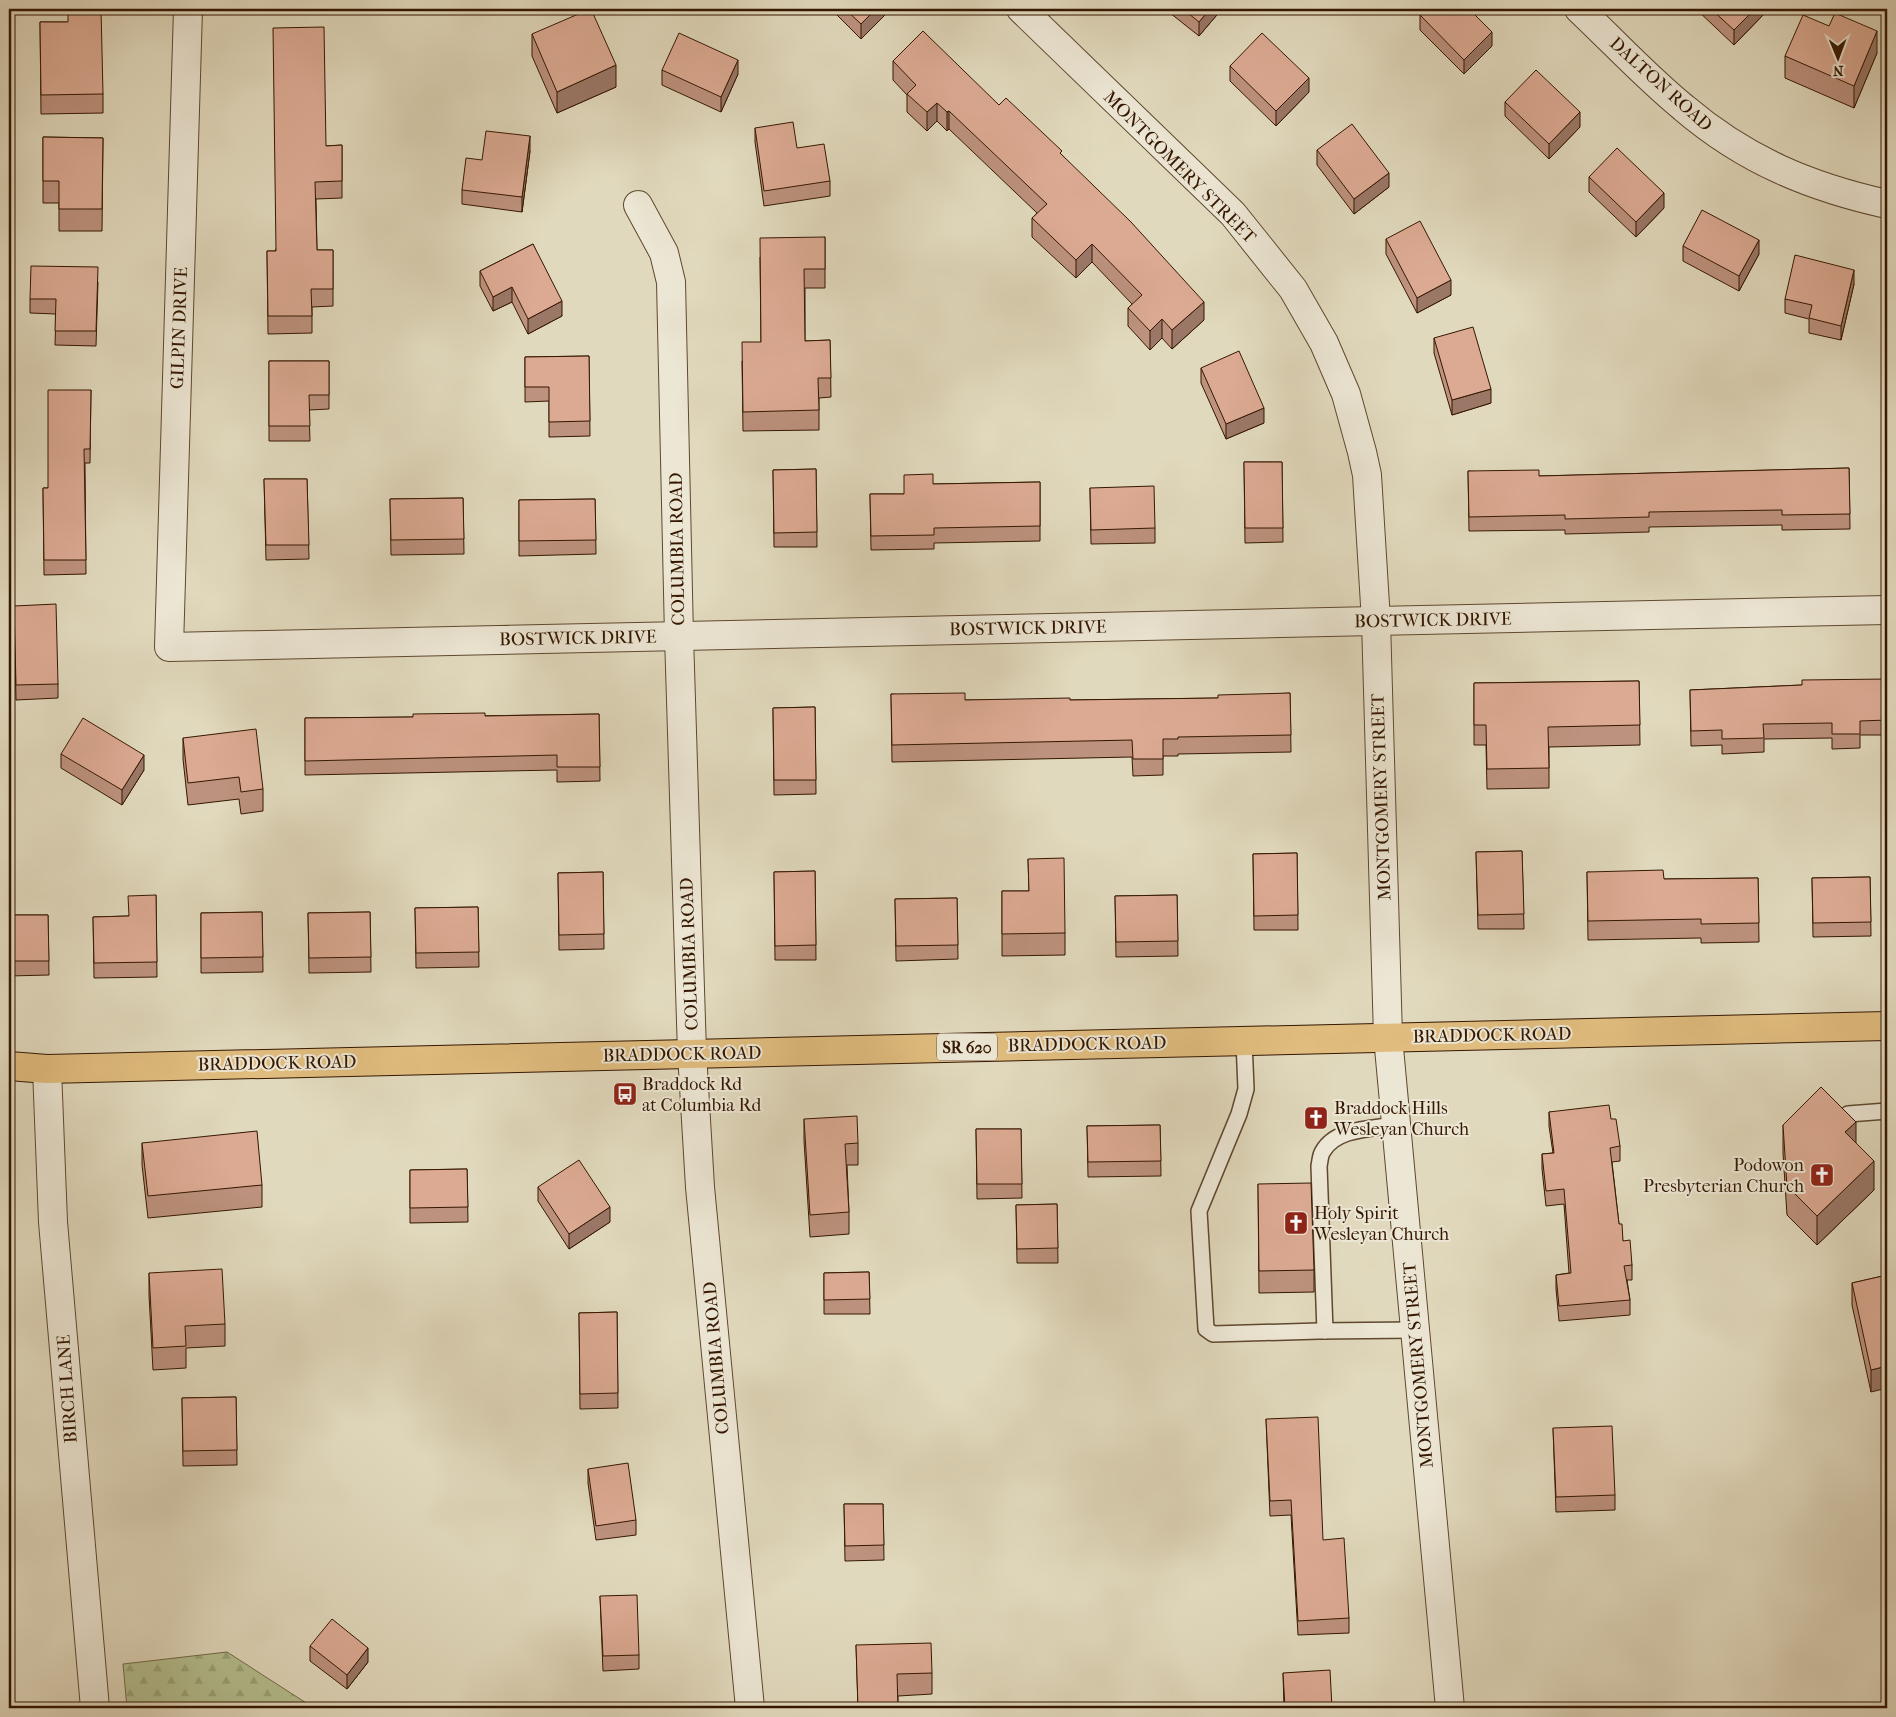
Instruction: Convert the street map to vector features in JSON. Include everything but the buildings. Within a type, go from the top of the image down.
[{"type":"main road","name":"BRADDOCK ROAD","points":[[9,1066],[47,1069],[1887,1026]]},
{"type":"main road","name":"BRADDOCK ROAD","points":[[9,1074],[47,1069]]},
{"type":"street","name":"GILPIN DRIVE","points":[[169,647],[188,9]]},
{"type":"street","name":"MONTGOMERY STREET","points":[[1021,9],[1232,214],[1293,289],[1324,343],[1346,394],[1362,452],[1367,475],[1376,621],[1388,1037],[1450,1708]]},
{"type":"street","name":"DALTON ROAD","points":[[1580,9],[1684,108],[1721,136],[1760,160],[1802,180],[1845,195],[1887,204]]},
{"type":"street","name":"COLUMBIA ROAD","points":[[638,205],[664,253],[671,282],[679,636],[692,1054],[700,1187],[750,1708]]},
{"type":"street","name":"BOSTWICK DRIVE","points":[[169,647],[1887,610]]},
{"type":"street","name":"BIRCH LANE","points":[[47,1069],[53,1222],[95,1708]]},
{"type":"lane","points":[[1244,1040],[1246,1089],[1239,1114],[1199,1211],[1206,1329],[1213,1334],[1415,1330]]},
{"type":"lane","points":[[1848,1114],[1887,1111]]},
{"type":"lane","points":[[1325,1331],[1319,1166],[1322,1152],[1332,1140],[1350,1132],[1395,1125]]},
{"type":"green space","points":[[227,1652],[314,1708],[127,1708],[123,1664]]},
{"type":"place","name":"Braddock Rd at Columbia Rd","points":[[625,1094]]},
{"type":"place","name":"Braddock Hills Wesleyan Church","points":[[1316,1118]]},
{"type":"place","name":"Podowon Presbyterian Church","points":[[1822,1175]]},
{"type":"place","name":"Holy Spirit Wesleyan Church","points":[[1296,1223]]}]
